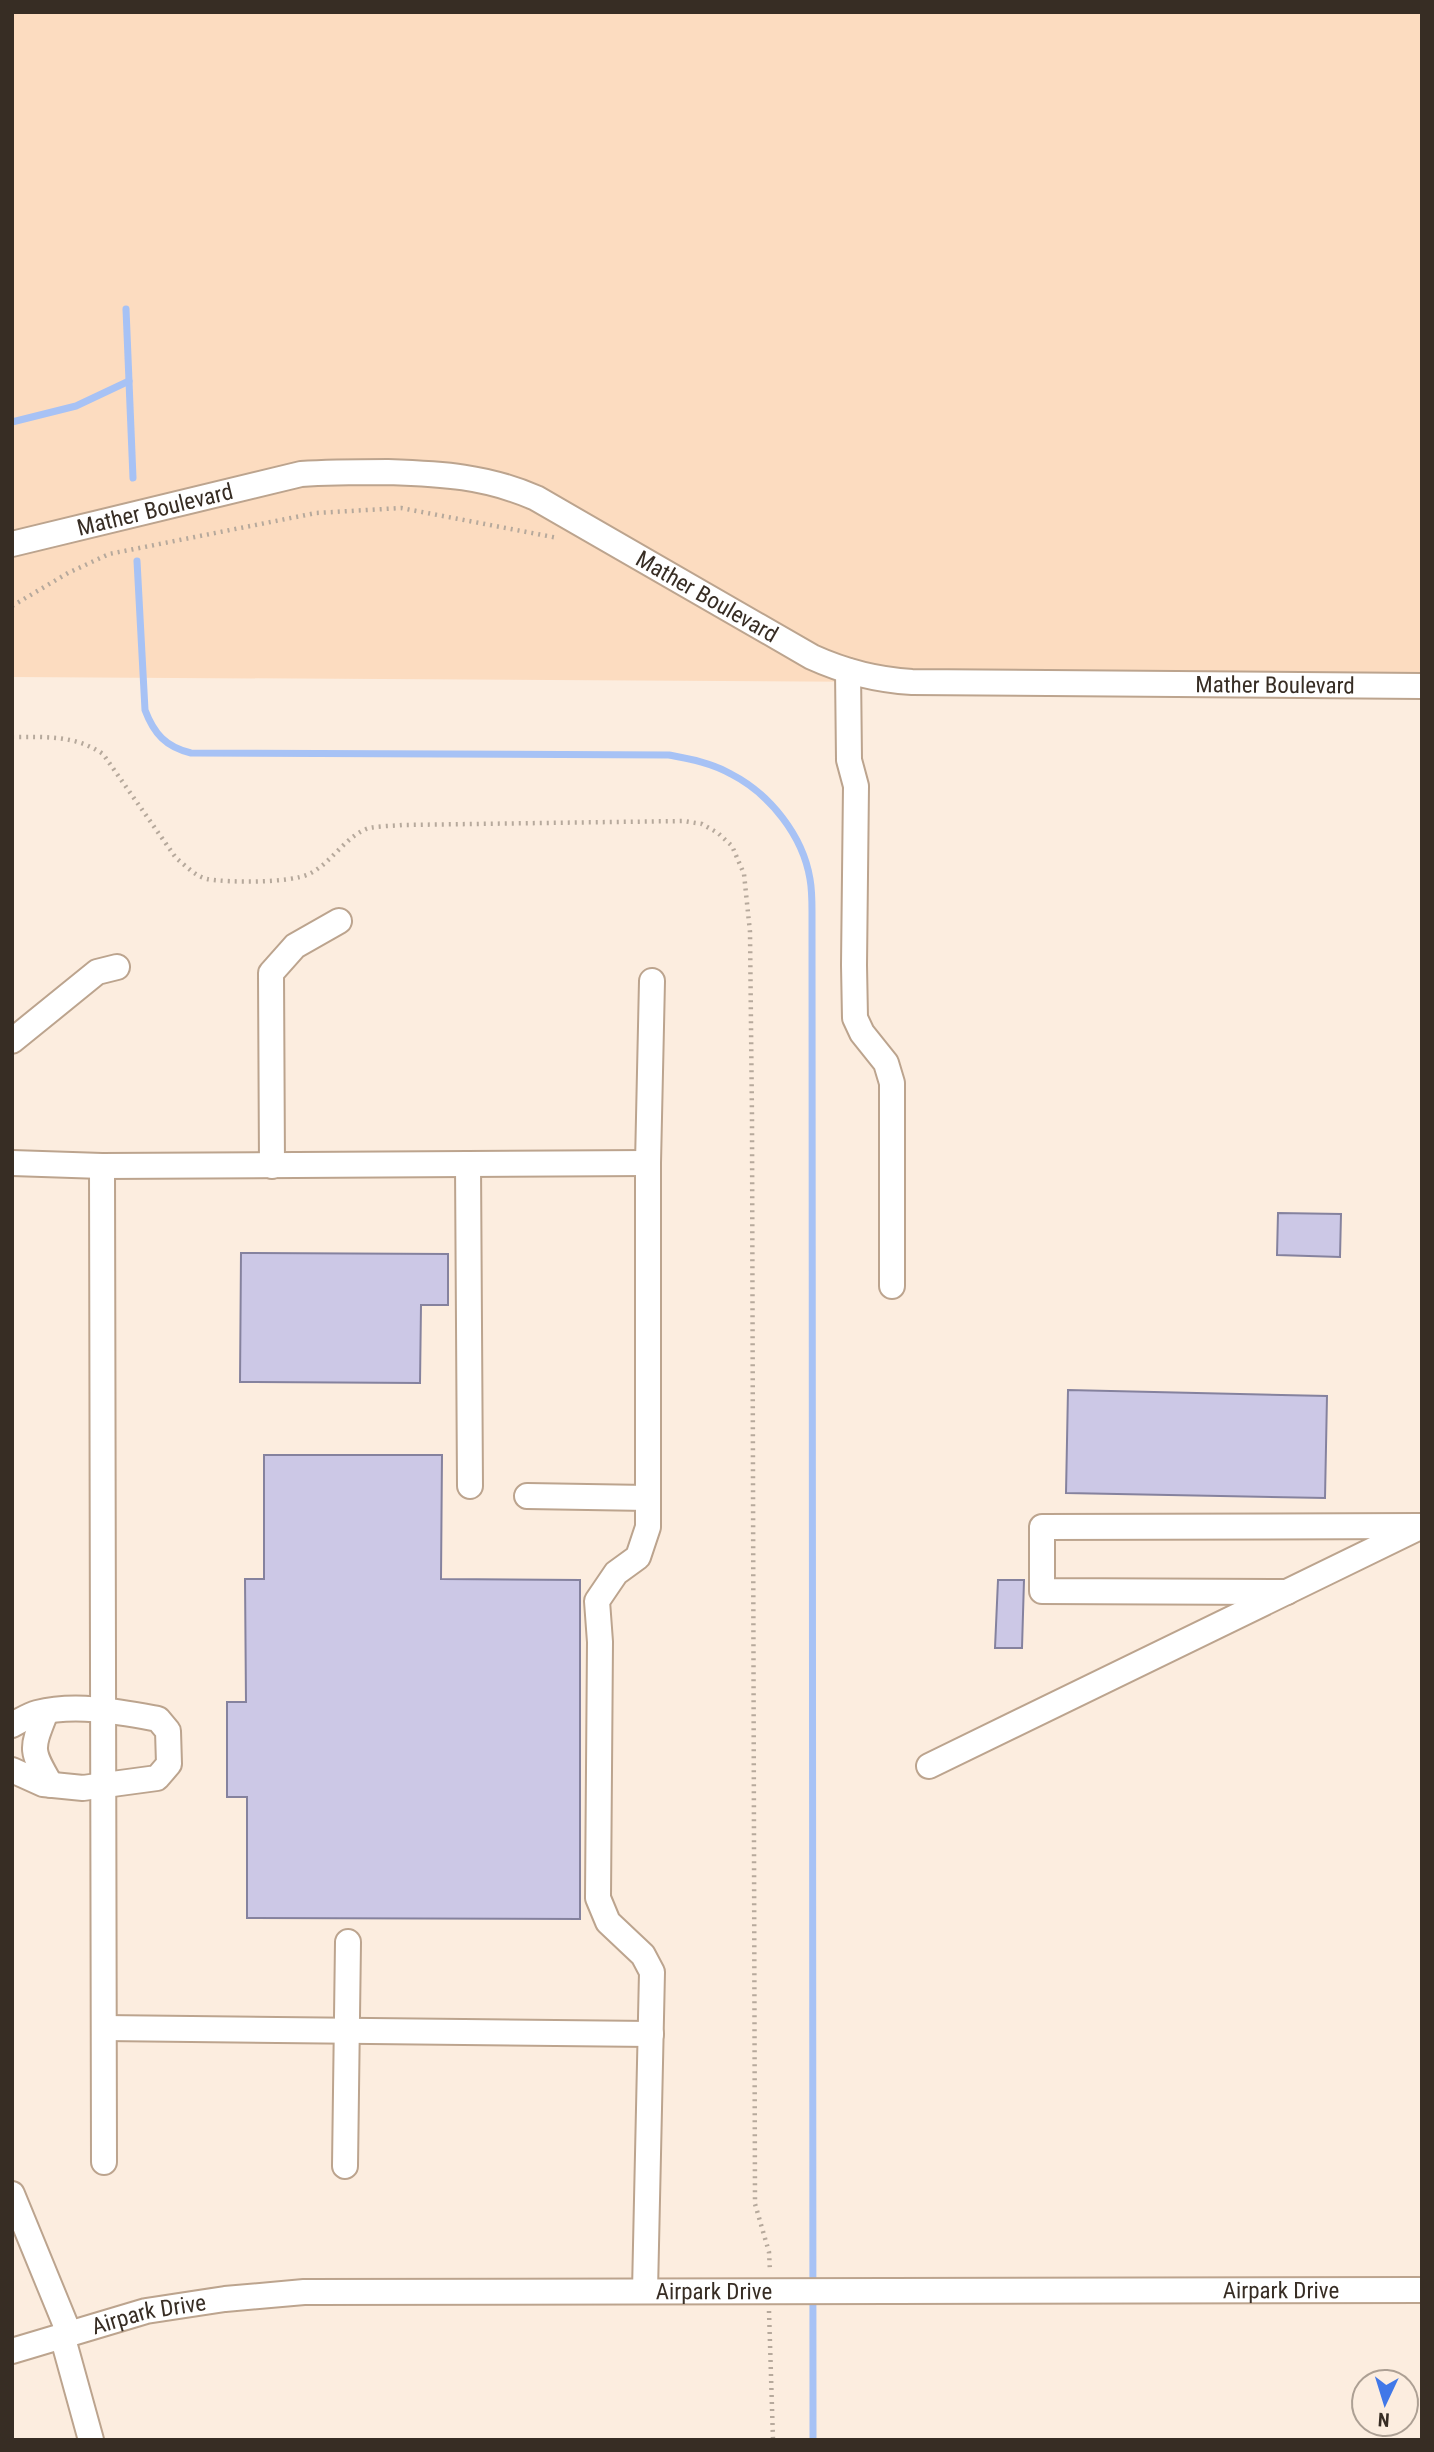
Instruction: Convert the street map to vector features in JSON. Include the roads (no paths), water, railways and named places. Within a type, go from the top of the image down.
[{"type":"street","name":"Mather Boulevard","points":[[12,544],[301,474],[332,471],[463,476],[509,486],[536,498],[812,657],[848,671],[888,681],[1422,686]]},
{"type":"street","points":[[848,671],[849,760],[856,786],[856,1018],[862,1034],[886,1063],[892,1083],[892,1286]]},
{"type":"street","points":[[272,1166],[271,973],[295,946],[339,921]]},
{"type":"street","points":[[12,1041],[97,972],[117,967]]},
{"type":"street","points":[[645,2291],[652,1972],[643,1955],[608,1922],[598,1898],[600,1642],[597,1601],[616,1573],[638,1557],[648,1527],[648,1163],[652,981]]},
{"type":"street","points":[[12,1163],[272,1166],[648,1163]]},
{"type":"street","points":[[468,1164],[470,1486]]},
{"type":"street","points":[[102,1166],[104,2162]]},
{"type":"street","points":[[527,1496],[648,1498]]},
{"type":"street","points":[[1287,1592],[1042,1591],[1042,1527],[1422,1526]]},
{"type":"street","points":[[929,1766],[1422,1526]]},
{"type":"street","points":[[12,1725],[36,1713],[69,1709],[158,1719],[168,1731],[169,1764],[157,1778],[83,1788],[43,1784],[12,1770]]},
{"type":"street","points":[[46,1712],[36,1738],[34,1756],[51,1785]]},
{"type":"street","points":[[345,2166],[348,1942]]},
{"type":"street","points":[[104,2028],[651,2034]]},
{"type":"street","points":[[12,2194],[65,2334],[91,2440]]},
{"type":"street","name":"Airpark Drive","points":[[12,2351],[146,2311],[225,2299],[304,2292],[1422,2290]]},
{"type":"waterway","points":[[126,309],[133,478]]},
{"type":"waterway","points":[[12,422],[76,406],[129,381]]},
{"type":"waterway","points":[[137,561],[145,710],[157,733],[175,747],[191,753],[669,755],[716,767],[745,782],[759,793],[792,832],[806,863],[811,883],[812,908],[813,2440]]}]
